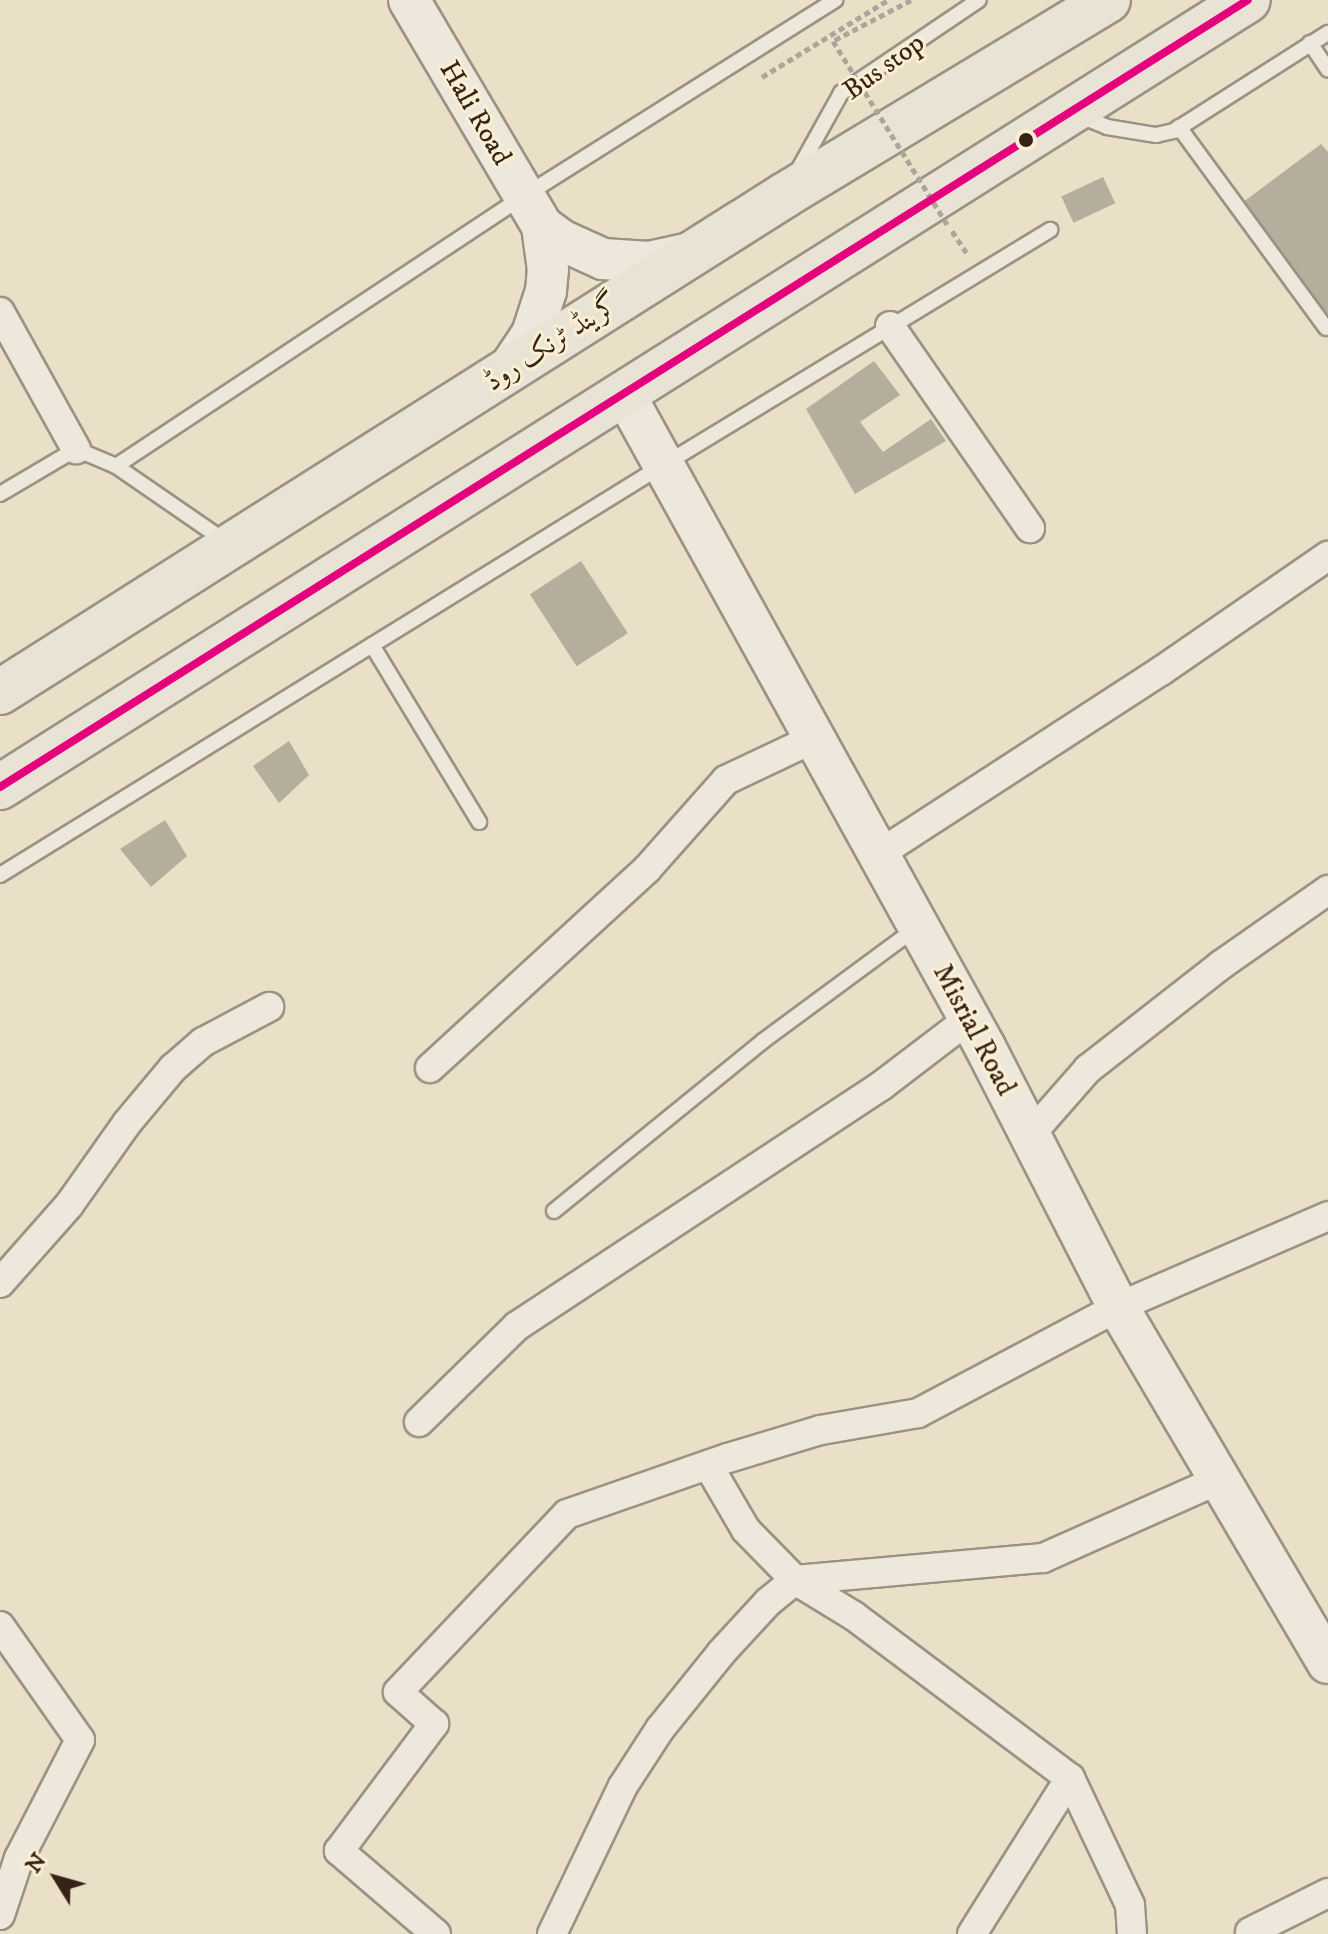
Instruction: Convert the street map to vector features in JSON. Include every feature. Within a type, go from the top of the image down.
[{"type":"highway","name":"گرینڈ ٹرنک روڈ","points":[[0,692],[785,195],[1108,0]]},
{"type":"highway","points":[[0,787],[1248,0]]},
{"type":"main road","name":"Hali Road","points":[[409,0],[533,211],[548,259],[546,291],[532,334],[506,373]]},
{"type":"main road","name":"Hali Road","points":[[533,211],[581,251],[626,262],[649,262],[698,250]]},
{"type":"main road","name":"Misrial Road","points":[[625,395],[919,926],[1118,1307],[1218,1480],[1326,1654]]},
{"type":"street","points":[[0,312],[76,449]]},
{"type":"street","points":[[890,326],[1030,528]]},
{"type":"street","points":[[879,854],[1161,671],[1328,556]]},
{"type":"street","points":[[430,1068],[647,869],[726,780],[815,738]]},
{"type":"street","points":[[1030,1135],[1099,1060],[1221,965],[1328,890]]},
{"type":"street","points":[[0,1283],[69,1205],[127,1123],[173,1068],[203,1042],[269,1007]]},
{"type":"street","points":[[419,1422],[517,1326],[856,1103],[969,1019]]},
{"type":"street","points":[[436,1934],[339,1851],[434,1724],[398,1692],[567,1514],[821,1430],[918,1413],[1118,1307],[1328,1216]]},
{"type":"street","points":[[708,1465],[746,1530],[795,1580],[854,1616],[1070,1778],[1130,1905],[1132,1934]]},
{"type":"street","points":[[552,1934],[623,1786],[660,1729],[721,1653],[768,1602],[795,1580],[1043,1558],[1218,1480]]},
{"type":"street","points":[[0,1626],[80,1740],[19,1858],[0,1915]]},
{"type":"street","points":[[972,1934],[1070,1778]]},
{"type":"street","points":[[1250,1932],[1328,1893]]},
{"type":"lane","points":[[116,466],[533,211],[835,0]]},
{"type":"lane","name":"Bus stop","points":[[785,195],[841,93],[979,0]]},
{"type":"lane","points":[[1071,112],[1107,127],[1156,135],[1179,127],[1328,33]]},
{"type":"lane","points":[[1310,43],[1328,70]]},
{"type":"lane","points":[[1179,127],[1326,328]]},
{"type":"lane","points":[[0,875],[664,464],[1050,230]]},
{"type":"lane","points":[[0,494],[76,449],[116,466],[233,547]]},
{"type":"lane","points":[[372,645],[479,822]]},
{"type":"lane","points":[[554,1211],[867,960],[919,926]]},
{"type":"path","points":[[911,0],[833,41],[949,227]]},
{"type":"building","points":[[1321,144],[1328,152],[1328,330],[1238,206]]},
{"type":"building","points":[[1103,177],[1115,203],[1074,223],[1061,196]]},
{"type":"building","points":[[874,361],[900,395],[860,422],[883,452],[931,419],[946,441],[855,494],[806,409]]},
{"type":"building","points":[[581,561],[628,633],[577,666],[530,594]]},
{"type":"building","points":[[289,741],[309,775],[279,803],[253,766]]},
{"type":"building","points":[[165,820],[187,856],[151,887],[120,849]]},
{"type":"transit line","points":[[0,787],[1248,0]]}]
